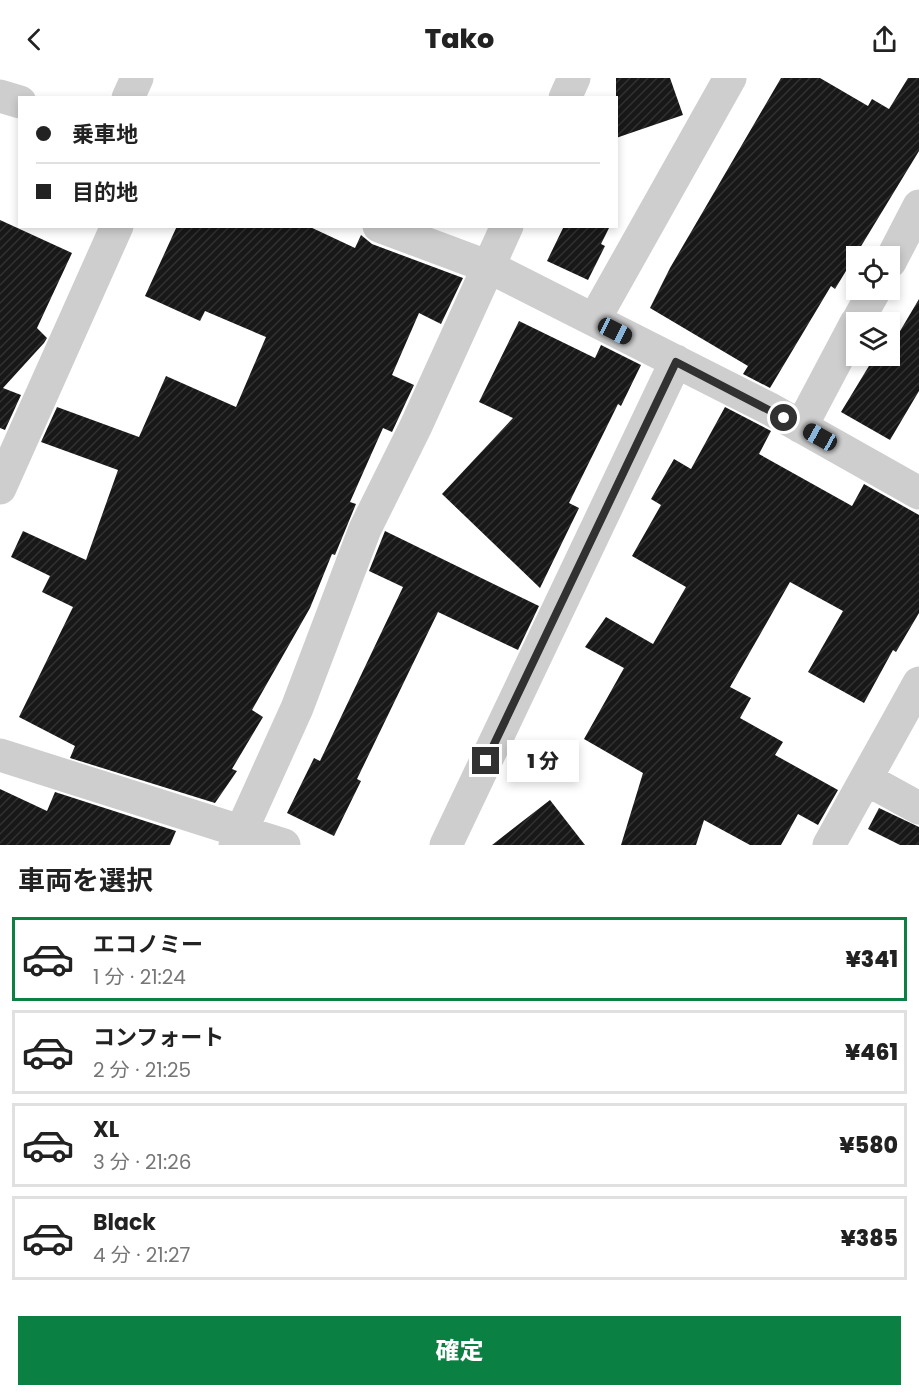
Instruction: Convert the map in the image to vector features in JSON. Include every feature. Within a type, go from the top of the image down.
[{"type":"street","points":[[129,96],[137,78]]},
{"type":"street","points":[[566,96],[574,78]]},
{"type":"street","points":[[594,320],[730,78]]},
{"type":"street","points":[[0,96],[18,101]]},
{"type":"street","points":[[898,246],[919,206]]},
{"type":"street","points":[[0,488],[116,228]]},
{"type":"street","points":[[385,228],[489,267],[801,427],[919,493]]},
{"type":"street","points":[[238,838],[297,708],[365,529],[506,228]]},
{"type":"street","points":[[801,427],[846,343]]},
{"type":"street","points":[[446,845],[676,362]]},
{"type":"street","points":[[830,845],[919,683]]},
{"type":"street","points":[[0,755],[238,838],[284,845]]},
{"type":"street","points":[[866,779],[919,808]]},
{"type":"building","points":[[616,78],[670,78],[683,115],[618,137],[618,96],[616,96]]},
{"type":"building","points":[[781,78],[820,78],[868,106],[872,99],[889,109],[908,78],[919,78],[919,151],[861,246],[846,246],[846,271],[835,289],[831,286],[770,388],[743,374],[748,366],[650,308],[670,268]]},
{"type":"building","points":[[0,220],[72,253],[37,328],[47,338],[3,388],[21,395],[5,430],[0,428]]},
{"type":"building","points":[[176,228],[312,228],[355,248],[361,235],[372,244],[463,278],[441,324],[419,313],[392,375],[414,385],[392,432],[383,428],[350,502],[356,504],[335,555],[332,554],[310,608],[252,710],[263,717],[232,769],[237,771],[215,803],[70,758],[75,746],[19,717],[73,607],[42,592],[50,576],[11,557],[23,531],[86,560],[118,470],[41,442],[57,407],[139,437],[166,376],[236,407],[266,337],[205,311],[200,321],[145,296]]},
{"type":"building","points":[[563,228],[609,228],[601,244],[605,246],[588,280],[547,261]]},
{"type":"building","points":[[919,299],[919,391],[890,440],[841,412],[869,366],[900,366],[900,331]]},
{"type":"building","points":[[519,321],[595,358],[601,345],[641,365],[621,406],[618,404],[569,503],[579,508],[540,588],[442,494],[513,418],[479,402]]},
{"type":"building","points":[[725,407],[771,431],[759,454],[852,506],[864,484],[919,515],[919,613],[896,652],[893,650],[864,703],[808,672],[843,611],[790,582],[730,687],[751,698],[740,718],[783,742],[775,755],[838,790],[818,825],[798,814],[781,845],[750,845],[704,820],[696,845],[621,845],[643,773],[584,739],[624,668],[585,647],[606,617],[653,644],[686,587],[632,556],[661,505],[651,499],[674,459],[691,469]]},
{"type":"building","points":[[385,531],[539,606],[518,650],[438,612],[357,779],[361,781],[334,836],[287,813],[314,758],[320,761],[403,587],[369,571]]},
{"type":"building","points":[[0,789],[47,811],[55,792],[176,831],[170,845],[0,845]]},
{"type":"building","points":[[550,800],[585,845],[492,845]]},
{"type":"building","points":[[879,808],[919,827],[919,845],[900,845],[868,829]]},
{"type":"route","points":[[486,761],[676,362],[784,418]]}]
